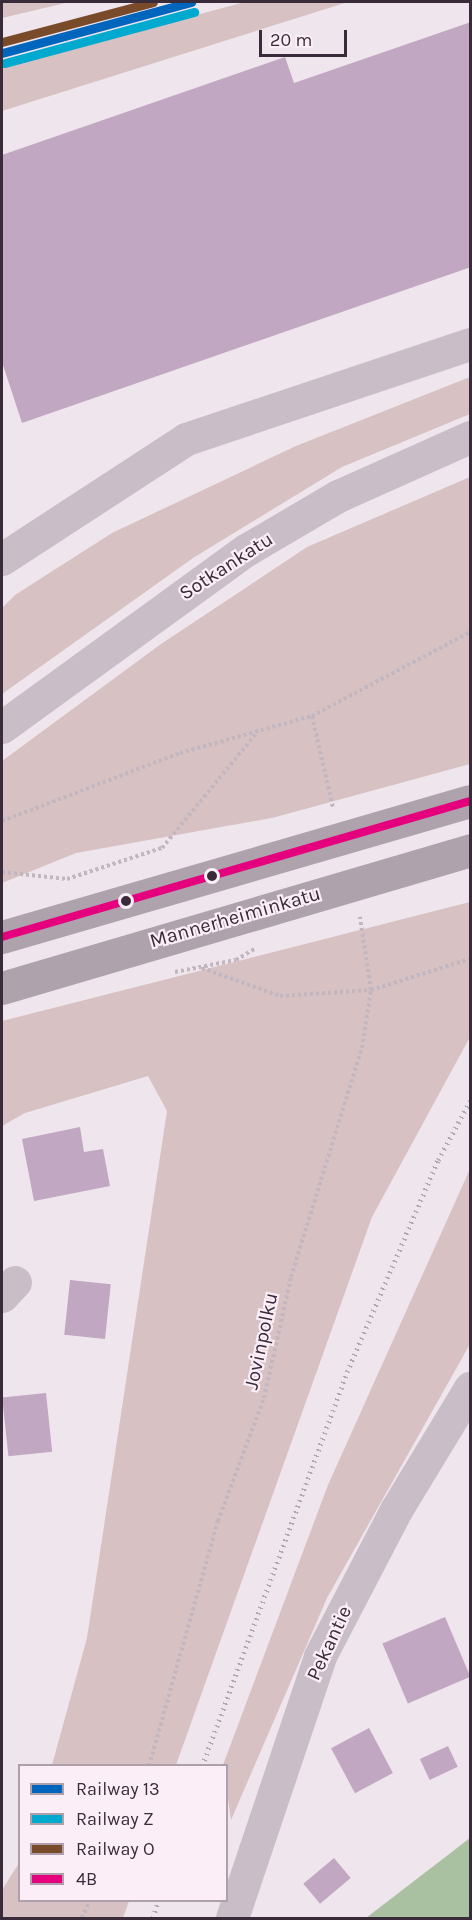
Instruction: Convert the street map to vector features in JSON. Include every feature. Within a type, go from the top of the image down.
[{"type":"main road","points":[[2,937],[471,801]]},
{"type":"main road","name":"Mannerheiminkatu","points":[[2,988],[471,850]]},
{"type":"street","points":[[2,559],[186,439],[471,344]]},
{"type":"street","name":"Sotkankatu","points":[[2,727],[246,550],[338,496],[471,437]]},
{"type":"street","name":"Pekantie","points":[[232,1918],[320,1656],[396,1510],[471,1388]]},
{"type":"path","points":[[2,821],[45,801],[258,730],[312,716],[471,632]]},
{"type":"path","points":[[312,716],[333,809]]},
{"type":"path","points":[[2,872],[67,879],[162,848],[258,730]]},
{"type":"path","name":"Jovinpolku","points":[[149,1764],[218,1521],[264,1398],[291,1277],[363,1048],[371,990],[360,917]]},
{"type":"path","points":[[168,974],[236,960],[259,946]]},
{"type":"path","points":[[202,968],[280,996],[371,990],[471,959]]},
{"type":"path","points":[[82,1918],[89,1902]]},
{"type":"shaded area","points":[[2,2],[70,2],[2,18]]},
{"type":"shaded area","points":[[245,2],[348,2],[2,111],[2,67]]},
{"type":"shaded area","points":[[470,377],[470,414],[342,467],[193,558],[2,694],[2,608],[15,595],[112,533],[296,446]]},
{"type":"shaded area","points":[[470,477],[470,764],[272,818],[76,853],[2,883],[2,761],[161,644],[307,547]]},
{"type":"shaded area","points":[[470,902],[470,1037],[372,1217],[176,1764],[52,1764],[87,1638],[167,1111],[148,1076],[25,1113],[2,1126],[2,1021]]},
{"type":"shaded area","points":[[470,1169],[470,1344],[327,1598],[231,1820],[228,1799],[228,1764],[223,1764],[328,1485]]},
{"type":"shaded area","points":[[470,1838],[470,1918],[366,1918]]},
{"type":"shaded area","points":[[18,1865],[18,1902],[129,1902],[123,1918],[2,1918],[2,1890]]},
{"type":"building","points":[[471,22],[471,267],[22,423],[2,362],[2,155],[285,57],[294,83]]},
{"type":"building","points":[[80,1127],[84,1152],[103,1149],[110,1186],[34,1201],[22,1139]]},
{"type":"building","points":[[70,1280],[111,1284],[105,1339],[64,1335]]},
{"type":"building","points":[[46,1393],[52,1452],[8,1456],[2,1398]]},
{"type":"building","points":[[445,1617],[470,1677],[408,1703],[382,1644]]},
{"type":"building","points":[[369,1728],[393,1773],[355,1793],[331,1748]]},
{"type":"building","points":[[448,1746],[458,1767],[430,1780],[420,1759]]},
{"type":"building","points":[[334,1858],[351,1878],[320,1904],[303,1884]]},
{"type":"railway","points":[[203,1764],[347,1372],[438,1160],[470,1101]]},
{"type":"railway","points":[[153,1918],[157,1902]]},
{"type":"rail line","name":"O","points":[[2,42],[153,2]]},
{"type":"rail line","name":"13","points":[[2,53],[191,2]]},
{"type":"rail line","name":"Z","points":[[5,63],[194,12]]},
{"type":"transit line","name":"4B","points":[[2,937],[470,801]]}]
